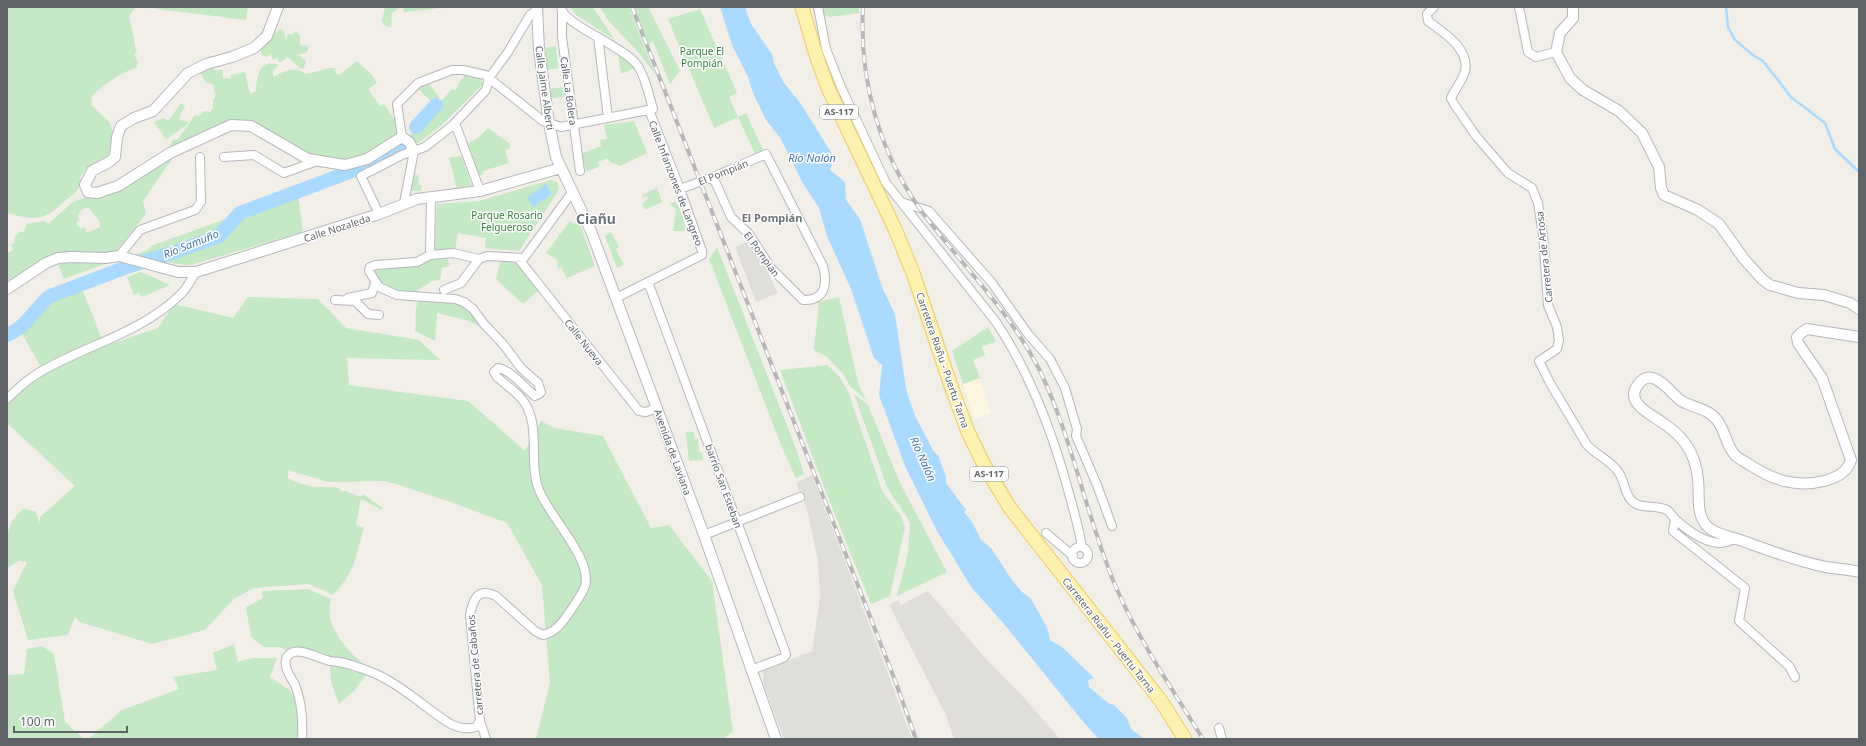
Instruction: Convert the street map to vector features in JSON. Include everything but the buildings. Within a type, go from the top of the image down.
[{"type":"main road","points":[[796,7],[808,44],[816,55]]},
{"type":"main road","name":"Carretera Riañu - Puertu Tarna","points":[[802,7],[816,55],[843,120],[895,229],[913,273],[968,432],[984,465],[1010,508],[1038,546],[1161,701],[1185,739]]},
{"type":"main road","points":[[809,7],[809,29]]},
{"type":"street","points":[[278,7],[267,36],[254,48],[232,57],[206,64],[188,73],[153,111],[134,118],[120,126],[117,137],[115,157],[92,171],[85,185],[88,192],[97,193],[118,186],[170,153],[232,125],[251,126],[308,159],[345,165],[367,159],[402,137]]},
{"type":"street","points":[[818,7],[826,49],[841,87],[886,183],[996,322],[1036,394],[1054,442],[1078,525],[1079,547]]},
{"type":"street","name":"Carretera de Artosa","points":[[1434,7],[1427,14],[1428,21],[1455,42],[1463,56],[1466,66],[1465,72],[1451,98],[1454,104],[1476,136],[1508,173],[1532,188],[1538,203],[1543,235],[1548,305],[1557,327],[1559,340],[1557,349],[1540,361],[1553,388],[1587,445],[1613,466],[1620,474],[1627,495],[1633,502],[1643,506],[1659,507],[1668,510],[1675,519]]},
{"type":"street","points":[[1519,7],[1528,52],[1536,57],[1556,52]]},
{"type":"street","points":[[1573,7],[1573,18],[1560,33],[1556,52],[1570,78],[1583,90],[1619,111],[1642,133],[1659,166],[1661,188],[1664,195],[1698,210],[1719,224],[1744,259],[1762,279],[1770,285],[1798,293],[1824,295],[1850,303],[1859,309]]},
{"type":"street","points":[[379,214],[361,176],[402,154],[425,147],[454,123],[486,90],[489,78],[508,52],[530,15],[537,8]]},
{"type":"street","name":"Calle Jaime Alberti","points":[[537,8],[539,50],[549,123],[560,168]]},
{"type":"street","name":"Calle Infanzones de Langreo","points":[[562,9],[570,21],[624,52],[638,66],[647,85],[651,110],[702,251],[702,255],[648,282]]},
{"type":"street","name":"Calle La Bolera","points":[[562,9],[562,37],[580,171]]},
{"type":"street","points":[[598,37],[608,118]]},
{"type":"street","points":[[404,203],[414,151],[409,142],[402,137],[397,104],[418,83],[452,70],[463,70],[485,75],[543,121],[561,127],[651,110]]},
{"type":"street","points":[[454,123],[480,191]]},
{"type":"street","name":"El Pompián","points":[[680,189],[713,177],[766,154]]},
{"type":"street","name":"El Pompian","points":[[713,177],[731,217],[749,234],[771,268],[795,294],[803,300],[816,298],[820,295],[826,281],[823,266],[766,154]]},
{"type":"street","points":[[224,157],[254,155],[284,173],[317,161]]},
{"type":"street","points":[[116,256],[140,230],[195,210],[201,202],[200,157]]},
{"type":"street","name":"Calle Nozaleda","points":[[7,289],[35,269],[58,258],[116,256],[178,272],[196,272],[379,214],[417,199],[480,191],[560,168]]},
{"type":"street","name":"Avenida de Laviana","points":[[560,168],[586,217],[704,535],[750,670],[776,739]]},
{"type":"street","points":[[444,290],[461,283],[479,260],[487,256],[494,255],[524,258],[573,191]]},
{"type":"street","points":[[430,255],[431,197]]},
{"type":"street","points":[[900,202],[929,210],[992,283],[1028,334],[1050,358],[1066,388],[1076,429],[1076,436],[1097,485],[1112,526]]},
{"type":"street","points":[[379,315],[368,314],[355,301],[335,300],[355,298],[372,293],[375,283],[369,271],[370,267],[376,265],[417,262],[430,255],[453,253],[479,260]]},
{"type":"street","name":"Calle Nueva","points":[[518,258],[639,411],[646,412],[657,408]]},
{"type":"street","points":[[7,399],[40,372],[131,329],[159,312],[182,294],[196,272]]},
{"type":"street","points":[[616,298],[648,282]]},
{"type":"street","name":"barrio San Esteban","points":[[648,282],[786,651],[786,655],[782,658],[750,670]]},
{"type":"street","name":"carretera de Cabaños","points":[[302,739],[302,715],[298,698],[286,664],[287,657],[292,653],[300,652],[313,655],[376,674],[395,684],[433,713],[458,727],[469,729],[476,727],[480,721],[470,615],[474,599],[481,593],[489,592],[496,596],[535,631],[543,635],[551,633],[556,629],[581,595],[585,585],[586,578],[584,568],[579,557],[559,522],[539,492],[535,478],[533,433],[529,410],[523,401],[497,377],[494,372],[498,368],[501,368],[518,380],[535,396],[539,394],[541,388],[538,383],[521,368],[473,309],[464,302],[455,299],[397,295],[379,287],[375,283]]},
{"type":"street","points":[[1859,337],[1807,329],[1801,332],[1797,337],[1798,343],[1814,364],[1822,378],[1851,460],[1849,468],[1842,474],[1814,484],[1786,483],[1766,475],[1735,455],[1725,439],[1717,420],[1703,409],[1681,400],[1660,381],[1652,378],[1644,379],[1637,385],[1634,391],[1635,400],[1643,410],[1680,436],[1690,449],[1696,464],[1699,513],[1702,520],[1709,527],[1719,534],[1785,556],[1827,567],[1859,572]]},
{"type":"street","points":[[704,535],[800,497]]},
{"type":"street","points":[[1675,519],[1692,533],[1710,540],[1722,543],[1736,539]]},
{"type":"street","points":[[1675,519],[1674,531],[1745,588],[1739,621],[1789,666],[1795,677]]},
{"type":"street","points":[[1046,533],[1078,562],[1084,562],[1088,557],[1087,551],[1079,547],[1064,549]]},
{"type":"street","points":[[1073,556],[1072,553],[1079,547]]},
{"type":"street","points":[[480,721],[486,739]]},
{"type":"street","points":[[1219,728],[1222,739]]},
{"type":"shaded area","points":[[746,242],[763,262],[778,293],[756,302],[735,247]]},
{"type":"shaded area","points":[[980,378],[991,413],[974,419],[963,384]]},
{"type":"shaded area","points":[[812,475],[912,739],[784,739],[763,683],[763,671],[812,651],[820,598],[818,561],[807,509],[796,483]]},
{"type":"shaded area","points":[[928,591],[987,660],[1026,700],[1060,739],[954,739],[945,713],[889,605],[898,600],[901,605]]},
{"type":"green space","points":[[7,7],[136,7],[128,18],[131,23],[137,52],[134,54],[138,63],[136,68],[112,80],[91,97],[92,105],[111,124],[115,143],[114,153],[108,159],[97,162],[85,170],[81,178],[80,187],[76,192],[51,213],[38,218],[24,217],[7,213]]},
{"type":"green space","points":[[142,7],[248,7],[246,20]]},
{"type":"green space","points":[[385,7],[400,7],[392,13],[391,27],[385,26],[382,21]]},
{"type":"green space","points":[[403,7],[452,7],[404,12]]},
{"type":"green space","points":[[570,7],[593,7],[615,40],[576,15]]},
{"type":"green space","points":[[600,7],[629,7],[655,74],[639,53],[609,21]]},
{"type":"green space","points":[[634,7],[648,7],[680,71],[670,84],[653,42],[649,44]]},
{"type":"green space","points":[[822,7],[859,7],[859,13],[829,17],[823,14]]},
{"type":"green space","name":"Parque El Pompián","points":[[700,9],[737,93],[729,97],[738,117],[714,128],[668,19]]},
{"type":"green space","points":[[280,29],[284,31],[285,39],[288,34],[292,34],[296,31],[300,36],[300,45],[309,46],[307,52],[298,55],[306,61],[304,68],[301,69],[288,57],[280,62],[278,61],[278,57],[272,59],[271,53],[267,57],[262,55],[260,48]]},
{"type":"green space","points":[[556,46],[558,68],[547,70],[545,48]]},
{"type":"green space","points":[[618,52],[635,68],[621,74]]},
{"type":"green space","points":[[357,61],[373,76],[377,83],[368,89],[380,106],[384,104],[396,122],[398,134],[365,155],[348,161],[307,154],[261,125],[244,120],[214,129],[171,149],[170,147],[173,140],[178,139],[195,115],[198,116],[204,111],[210,112],[213,108],[213,100],[216,96],[213,84],[206,83],[199,71],[212,66],[215,70],[223,70],[223,78],[231,79],[231,75],[245,72],[250,94],[256,91],[258,74],[263,66],[267,64],[272,63],[279,65],[273,70],[273,77],[293,69],[302,71],[306,74],[335,68],[336,74],[340,74]]},
{"type":"green space","points":[[463,72],[479,78],[484,83],[443,124],[418,143],[414,143],[410,136],[452,89],[456,90],[459,82],[464,77]]},
{"type":"green space","points":[[429,84],[439,97],[433,103],[416,87]]},
{"type":"green space","points":[[563,87],[564,97],[550,98],[549,89]]},
{"type":"green space","points":[[181,103],[185,106],[179,118],[180,120],[189,122],[166,139],[154,122],[164,118],[168,121]]},
{"type":"green space","points":[[746,113],[763,150],[755,154],[738,117]]},
{"type":"green space","points":[[634,121],[647,153],[620,166],[610,162],[608,158],[598,162],[600,166],[587,172],[581,154],[601,146],[600,140],[607,139],[604,125]]},
{"type":"green space","points":[[488,128],[510,144],[510,148],[505,150],[509,163],[483,171],[484,174],[479,176],[467,144],[478,138]]},
{"type":"green space","points":[[461,156],[472,186],[457,188],[449,158]]},
{"type":"green space","points":[[170,157],[172,159],[143,201],[146,214],[115,252],[109,254],[61,254],[11,281],[7,279],[7,253],[13,250],[11,245],[15,242],[14,238],[19,232],[23,232],[27,224],[45,221],[48,224],[73,202],[98,195]],"holes":[[[88,207],[99,221],[100,227],[86,233],[85,227],[81,229],[76,223],[80,220],[78,216],[81,210]]]},
{"type":"green space","points":[[410,175],[418,175],[419,185],[422,186],[421,191],[410,191]]},
{"type":"green space","name":"Parque Rosario Felgueroso","points":[[551,180],[558,183],[559,189],[519,251],[485,248],[486,238],[458,233],[455,250],[435,250],[437,204],[479,201]]},
{"type":"green space","points":[[657,188],[662,202],[645,210],[642,204],[649,198],[646,196],[643,198],[642,195]]},
{"type":"green space","points":[[298,194],[303,232],[194,264],[185,265],[160,261],[226,239],[236,219],[244,213]]},
{"type":"green space","points":[[674,202],[678,204],[687,231],[673,231],[676,209],[669,204]]},
{"type":"green space","points":[[231,217],[221,234],[152,259],[135,255],[148,250],[151,246]]},
{"type":"green space","points":[[570,221],[574,224],[579,222],[595,266],[567,278],[561,267],[558,269],[557,260],[546,253]]},
{"type":"green space","points":[[611,232],[619,247],[615,249],[624,264],[617,268],[605,236]]},
{"type":"green space","points":[[717,247],[795,446],[804,474],[796,478],[783,450],[709,259]]},
{"type":"green space","points":[[447,257],[450,266],[442,268],[440,280],[432,281],[413,293],[399,292],[389,289],[381,283],[373,272],[376,269]]},
{"type":"green space","points":[[501,260],[517,263],[539,290],[523,304],[496,279]]},
{"type":"green space","points":[[57,262],[105,262],[105,264],[64,279]]},
{"type":"green space","points":[[141,272],[170,285],[142,297],[139,293],[134,295],[127,277]]},
{"type":"green space","points":[[82,289],[102,339],[41,367],[21,332],[52,301]]},
{"type":"green space","points":[[248,297],[318,299],[346,328],[419,340],[440,360],[347,358],[349,385],[468,401],[525,451],[541,421],[554,428],[603,436],[651,528],[669,525],[712,581],[733,732],[722,739],[536,739],[550,683],[542,585],[507,523],[445,500],[386,481],[328,482],[288,470],[288,478],[295,482],[313,486],[339,488],[341,491],[346,491],[360,497],[363,494],[384,509],[380,509],[361,499],[356,525],[364,528],[354,564],[346,579],[333,595],[309,584],[254,588],[234,599],[205,630],[152,644],[80,622],[75,617],[68,635],[28,640],[13,591],[27,562],[19,561],[7,568],[7,543],[9,529],[12,522],[23,509],[35,511],[40,523],[40,517],[75,486],[7,423],[7,402],[34,379],[61,364],[90,351],[158,328],[174,304],[233,318]]},
{"type":"green space","points":[[839,297],[858,383],[866,400],[851,387],[843,374],[827,357],[814,350],[819,302]]},
{"type":"green space","points":[[419,299],[448,301],[462,305],[469,310],[482,327],[466,320],[437,313],[435,341],[415,331],[416,311]]},
{"type":"green space","points":[[988,327],[996,341],[982,347],[985,355],[973,360],[980,378],[963,384],[952,351]]},
{"type":"green space","points":[[827,365],[839,376],[848,391],[882,491],[901,516],[905,527],[890,596],[871,604],[827,495],[780,370]]},
{"type":"green space","points":[[854,394],[868,405],[900,483],[947,572],[897,596],[908,553],[910,522],[888,489]]},
{"type":"green space","points":[[686,432],[694,432],[695,439],[698,439],[699,452],[702,452],[703,460],[689,461]]},
{"type":"green space","points":[[308,589],[331,599],[329,609],[333,628],[344,645],[365,666],[307,650],[295,648],[286,650],[280,647],[264,647],[251,637],[246,607],[263,598],[262,591]]},
{"type":"green space","points":[[234,644],[238,662],[252,658],[277,658],[270,677],[288,689],[294,695],[298,703],[300,713],[300,739],[88,739],[122,710],[179,689],[173,677],[217,670],[213,653]]},
{"type":"green space","points":[[42,646],[54,654],[65,722],[84,739],[7,739],[7,675],[24,674],[27,649]]},
{"type":"green space","points":[[330,664],[366,675],[354,691],[339,704],[331,682]]},
{"type":"water","name":"Río Nalón","points":[[720,7],[745,7],[751,24],[772,54],[774,63],[784,83],[801,104],[834,157],[830,170],[845,182],[846,200],[860,219],[882,287],[895,314],[906,389],[915,416],[934,452],[938,455],[946,477],[946,483],[966,510],[964,512],[971,520],[981,540],[991,548],[1012,580],[1022,592],[1031,599],[1047,627],[1050,640],[1062,647],[1094,678],[1088,680],[1089,687],[1108,703],[1114,705],[1127,718],[1131,729],[1144,739],[1099,739],[1085,724],[1004,624],[972,588],[937,531],[905,466],[879,395],[882,365],[874,358],[851,289],[827,236],[819,208],[802,182],[781,139],[766,120],[753,93],[748,77],[732,45]]},
{"type":"water","points":[[546,184],[552,194],[533,207],[527,198]]},
{"type":"waterway","points":[[1726,7],[1728,27],[1735,40],[1754,56],[1763,61],[1791,97],[1825,123],[1835,149],[1859,172]]},
{"type":"waterway","name":"Río Samuño","points":[[416,127],[436,105]]},
{"type":"waterway","name":"Río Samuño","points":[[7,335],[20,328],[50,296],[127,267],[219,236],[240,213],[363,167],[399,146]]},
{"type":"railway","points":[[632,7],[896,683],[916,739]]},
{"type":"railway","points":[[863,7],[865,63],[869,90],[876,117],[896,169],[909,193],[925,216],[1015,329],[1040,371],[1062,424],[1096,532],[1115,585],[1134,625],[1203,739]]},
{"type":"district","name":"El Pompián","points":[[772,218]]},
{"type":"district","name":"Ciañu","points":[[596,219]]}]
